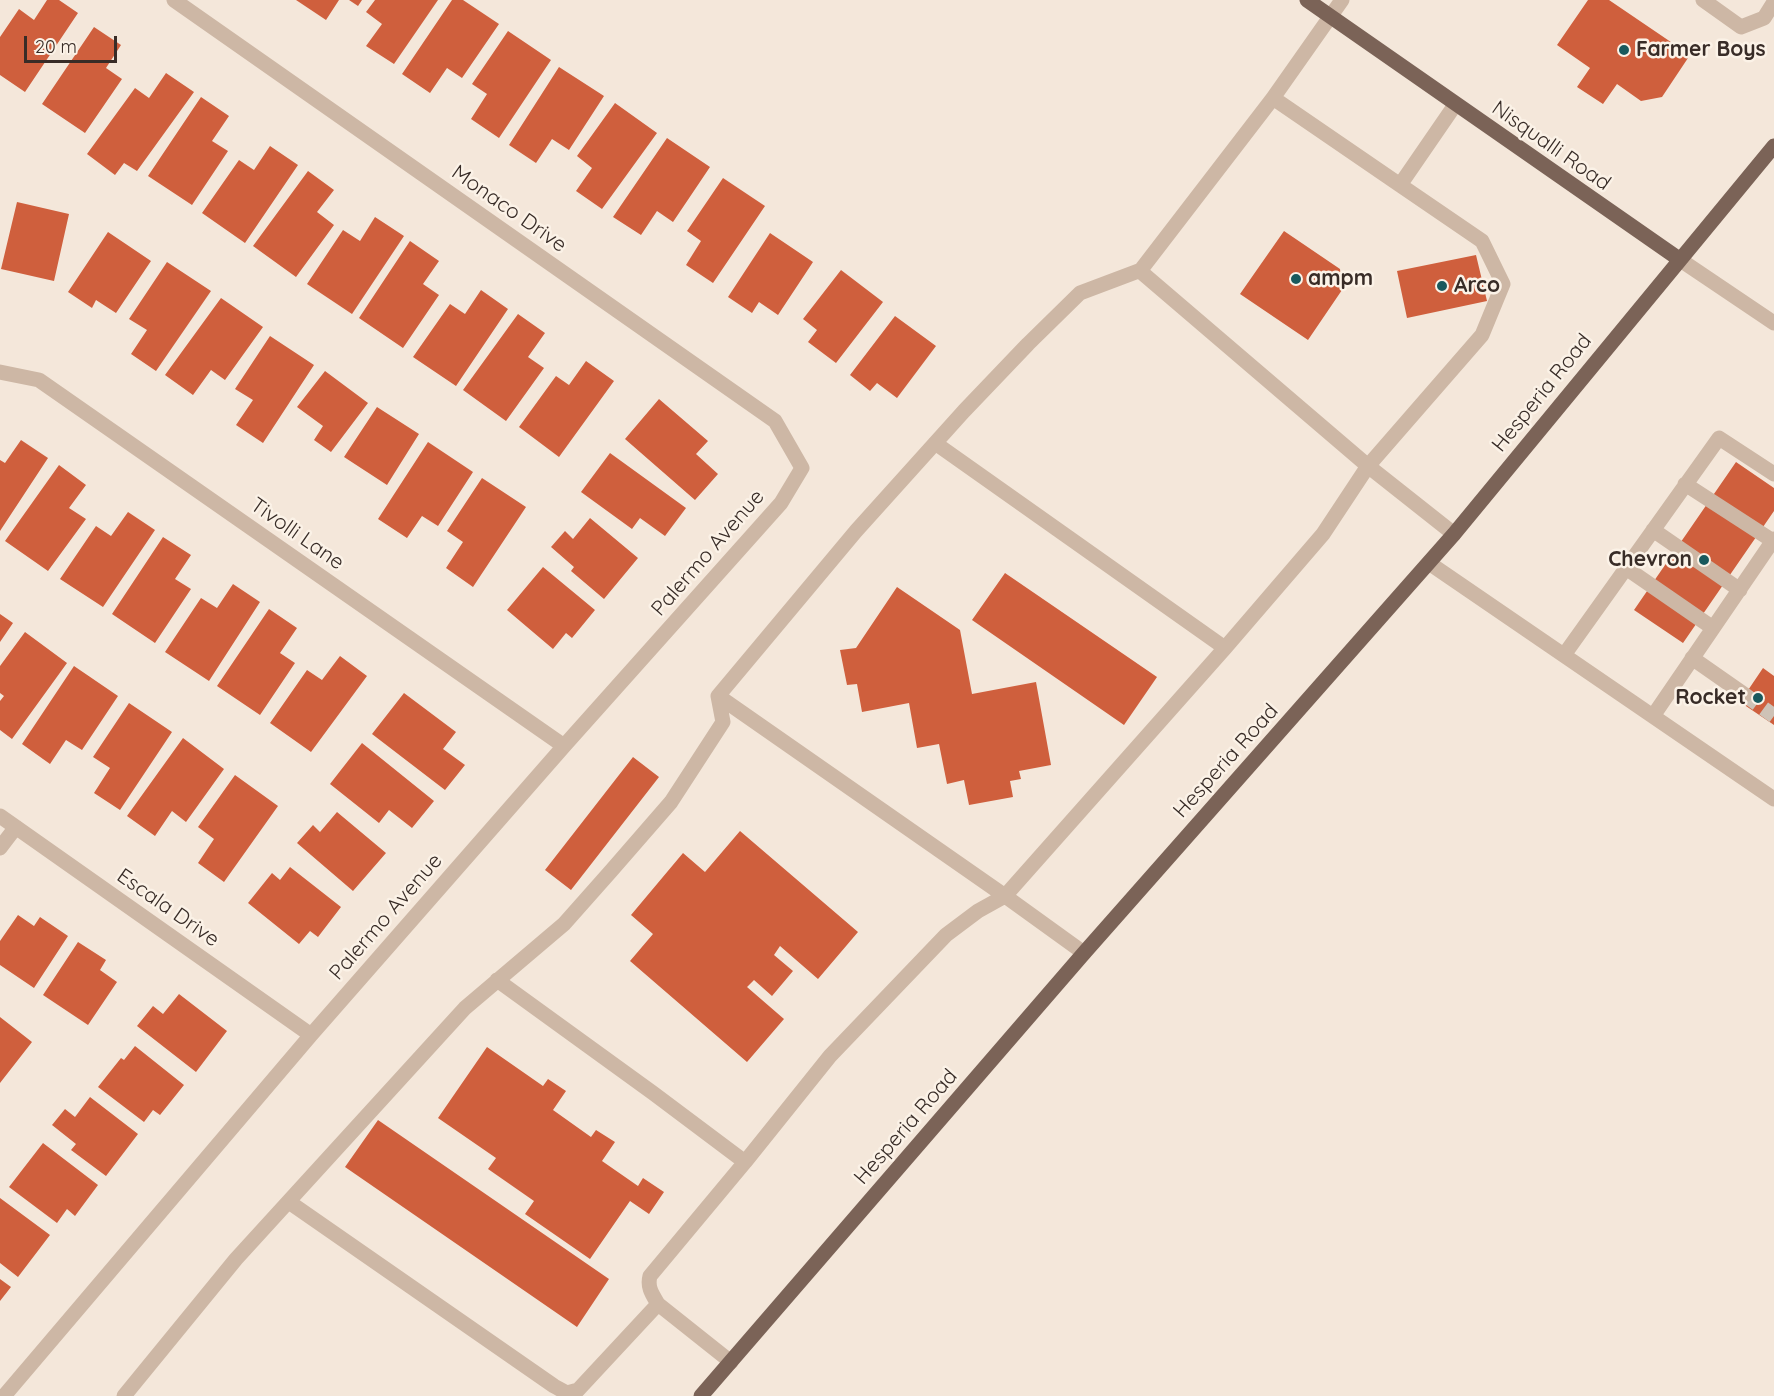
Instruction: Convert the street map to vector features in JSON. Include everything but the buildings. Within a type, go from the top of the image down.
[{"type":"main road","name":"Nisqualli Road","points":[[1307,0],[1679,259]]},
{"type":"main road","name":"Hesperia Road","points":[[701,1396],[1084,953],[1454,534],[1774,146]]},
{"type":"street","name":"Monaco Drive","points":[[174,0],[775,421],[802,468]]},
{"type":"street","points":[[718,696],[856,531],[934,443],[1080,293],[1141,270],[1273,98],[1342,0]]},
{"type":"street","points":[[1702,0],[1741,27],[1764,18],[1774,2]]},
{"type":"street","points":[[731,1362],[658,1304],[649,1288],[650,1276],[830,1056],[946,935],[978,911],[1005,896],[1225,648],[1323,534],[1368,466],[1482,336],[1503,284],[1482,241],[1273,98]]},
{"type":"street","points":[[1400,185],[1455,105]]},
{"type":"street","name":"Nisqualli Road","points":[[1679,259],[1774,323]]},
{"type":"street","points":[[1141,270],[1140,272],[1368,466],[1454,534]]},
{"type":"street","name":"Tivolli Lane","points":[[0,372],[39,380],[564,746]]},
{"type":"street","points":[[1564,655],[1719,438],[1774,474]]},
{"type":"street","points":[[934,443],[1225,648]]},
{"type":"street","name":"Palermo Avenue","points":[[5,1396],[311,1035],[781,503],[802,468]]},
{"type":"street","points":[[1653,716],[1773,541],[1685,484]]},
{"type":"street","points":[[1653,530],[1740,590]]},
{"type":"street","points":[[1429,563],[1774,799]]},
{"type":"street","points":[[1626,568],[1713,628]]},
{"type":"street","points":[[1692,658],[1744,695]]},
{"type":"street","points":[[718,696],[1084,953]]},
{"type":"street","points":[[124,1396],[236,1259],[465,1008],[564,924],[671,802],[723,722],[718,696]]},
{"type":"street","name":"Escala Drive","points":[[0,816],[311,1035]]},
{"type":"street","points":[[0,848],[16,826]]},
{"type":"street","points":[[497,980],[744,1162]]},
{"type":"street","points":[[289,1202],[567,1393],[578,1390],[658,1304]]},
{"type":"tunnel","points":[[1745,695],[1774,716]]},
{"type":"place","name":"Farmer Boys","points":[[1624,50]]},
{"type":"place","name":"ampm","points":[[1296,279]]},
{"type":"place","name":"Arco","points":[[1442,286]]},
{"type":"place","name":"Chevron","points":[[1704,560]]},
{"type":"place","name":"Rocket","points":[[1758,698]]}]
